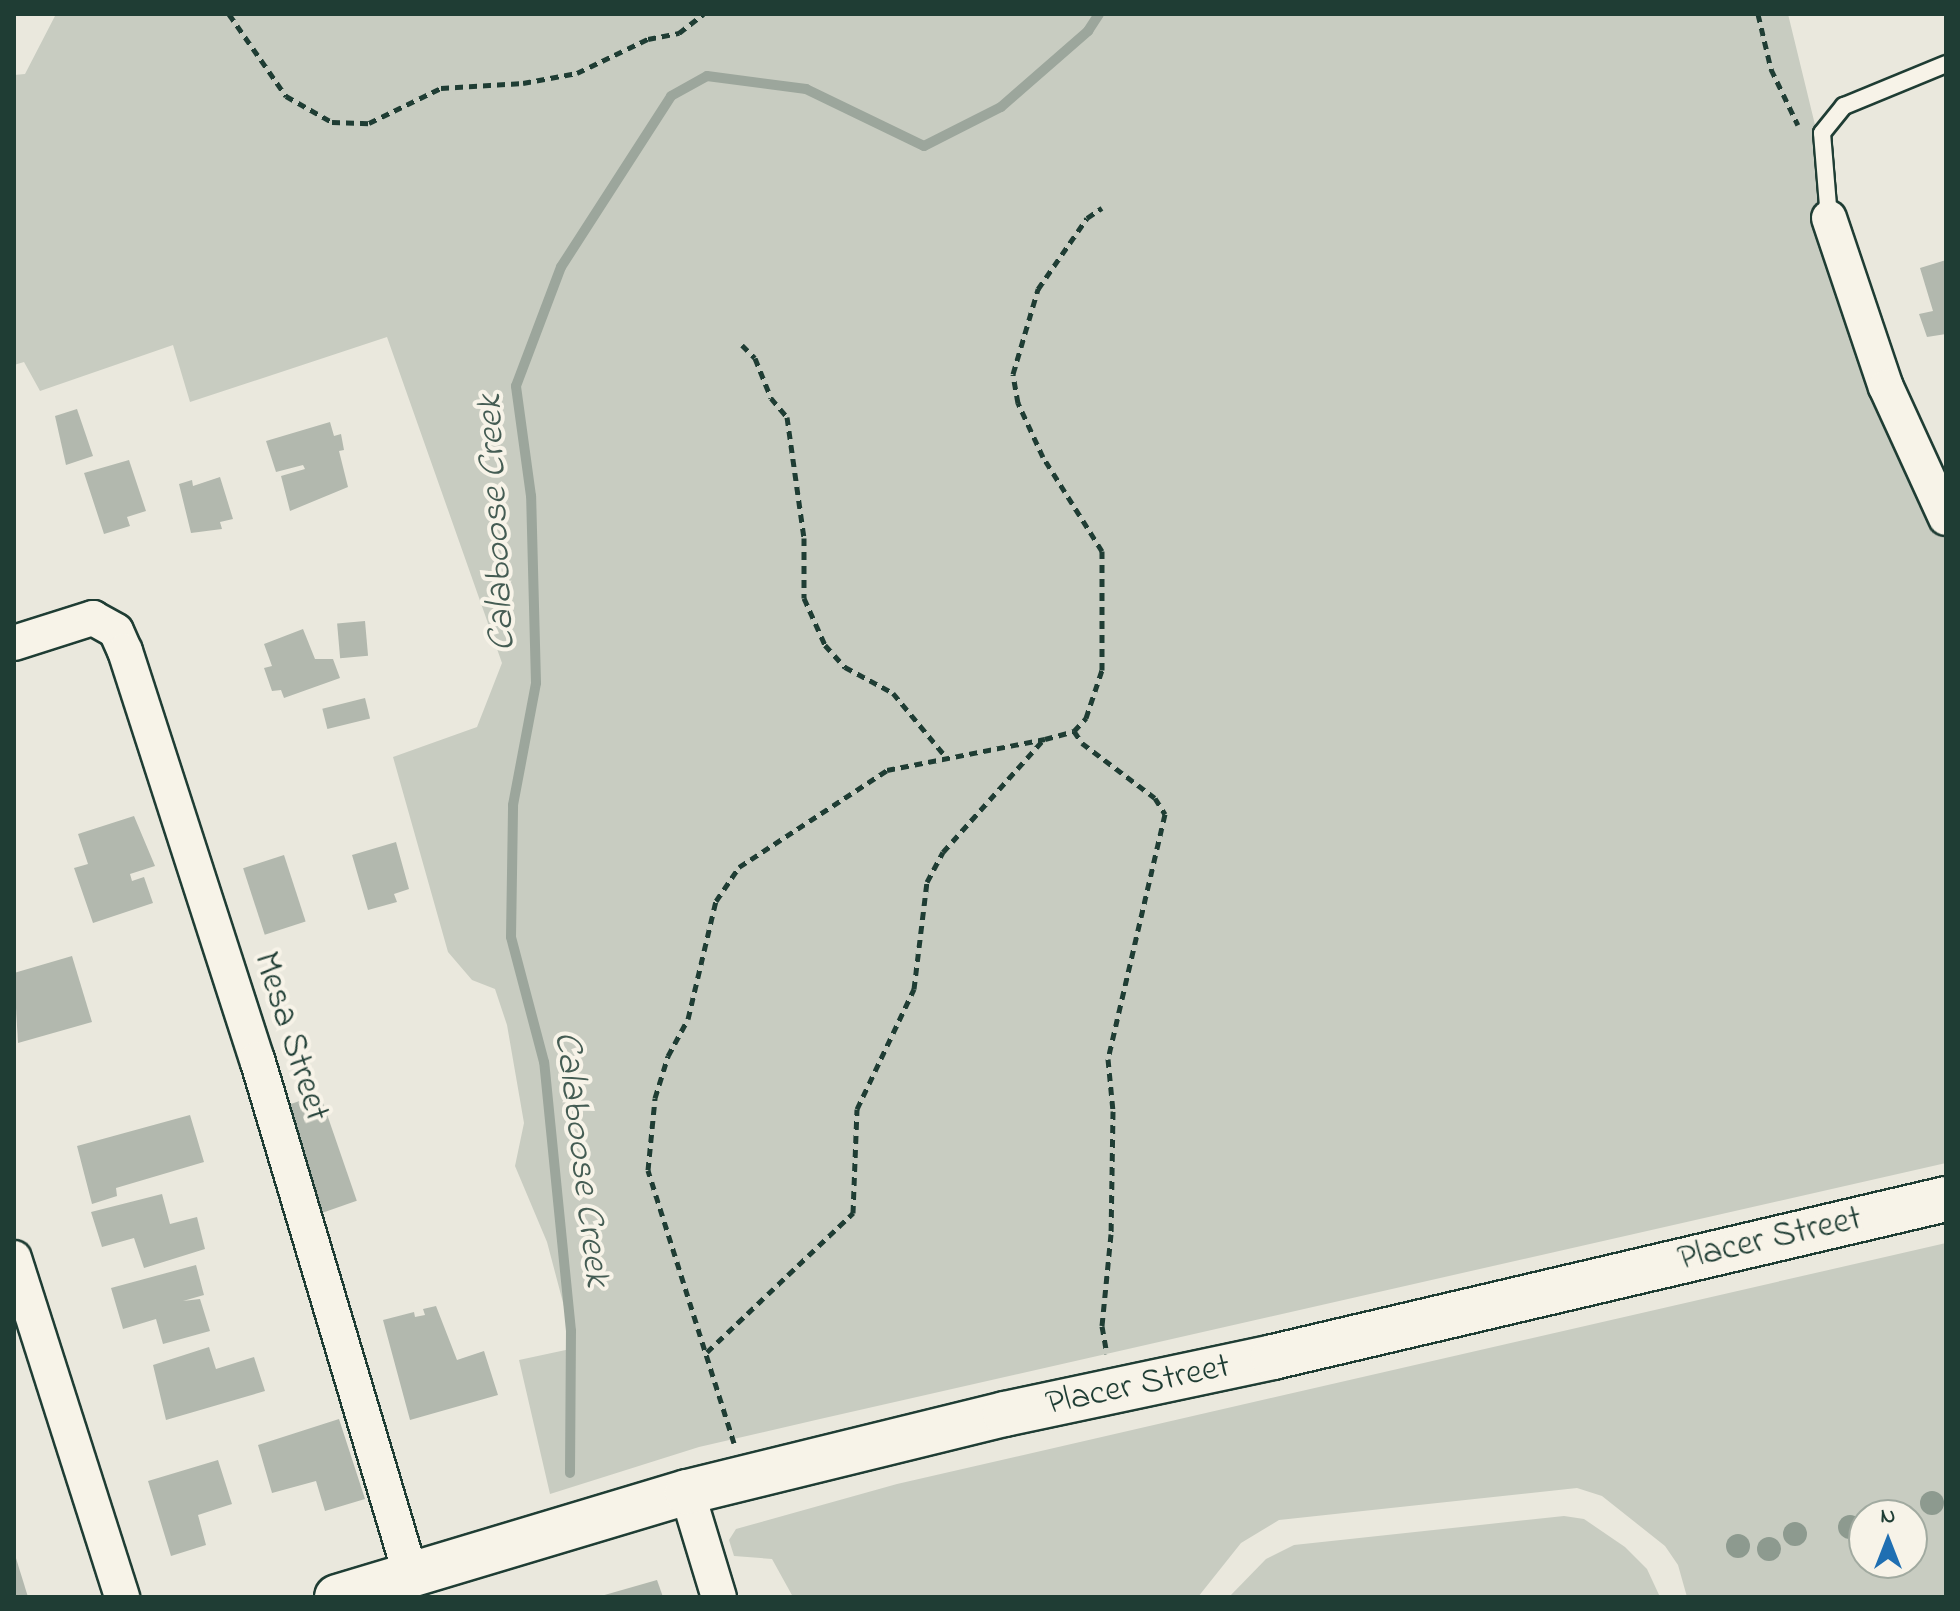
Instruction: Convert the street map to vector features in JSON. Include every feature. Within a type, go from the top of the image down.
[{"type":"main road","name":"Placer Street","points":[[337,1597],[415,1586],[687,1492],[1946,1199]]},
{"type":"street","points":[[1829,218],[1869,345],[1946,518]]},
{"type":"street","name":"Mesa Street","points":[[14,643],[93,618],[116,631],[125,651],[257,1059],[415,1586]]},
{"type":"street","points":[[14,1258],[122,1597]]},
{"type":"street","points":[[687,1492],[719,1597]]},
{"type":"lane","points":[[1829,218],[1822,133],[1844,106],[1946,64]]},
{"type":"path","points":[[229,14],[286,96],[332,122],[369,123],[441,88],[523,83],[577,73],[648,39],[679,33],[703,14]]},
{"type":"path","points":[[1758,14],[1771,69],[1799,129]]},
{"type":"path","points":[[745,1479],[707,1352],[652,1193],[649,1149],[655,1098],[668,1056],[688,1019],[716,901],[739,867],[860,784],[887,770],[1074,731],[1097,698],[1102,670],[1102,551],[1043,457],[1018,403],[1013,374],[1038,289],[1087,218],[1102,208]]},
{"type":"path","points":[[742,345],[755,358],[771,398],[787,417],[804,538],[804,598],[825,645],[845,667],[893,693],[947,758]]},
{"type":"path","points":[[1074,731],[1082,743],[1147,791],[1165,814],[1108,1059],[1113,1089],[1111,1234],[1102,1326],[1116,1390]]},
{"type":"path","points":[[707,1352],[853,1213],[857,1109],[914,989],[927,882],[943,852],[1045,739]]},
{"type":"shaded area","points":[[56,14],[1788,14],[1836,211],[1920,494],[1946,541],[1946,1163],[699,1447],[550,1494],[519,1360],[575,1348],[547,1242],[515,1166],[524,1123],[507,1025],[495,989],[472,980],[448,952],[393,757],[477,727],[502,663],[387,337],[190,402],[173,345],[40,391],[24,362],[14,365],[14,75],[25,74]]},
{"type":"shaded area","points":[[1946,1243],[1946,1597],[1687,1597],[1678,1565],[1665,1546],[1602,1496],[1577,1488],[1279,1520],[1241,1543],[1198,1597],[793,1597],[772,1559],[734,1556],[729,1540],[736,1529],[897,1484]]},
{"type":"shaded area","points":[[1564,1516],[1584,1519],[1625,1547],[1647,1569],[1660,1597],[1229,1597],[1266,1559],[1294,1545]]},
{"type":"building","points":[[1946,260],[1946,334],[1927,337],[1919,314],[1933,311],[1920,268]]},
{"type":"building","points":[[77,409],[93,456],[66,465],[55,416]]},
{"type":"building","points":[[330,422],[334,436],[341,434],[344,450],[339,451],[348,487],[290,511],[281,476],[305,469],[303,465],[276,472],[266,441]]},
{"type":"building","points":[[129,460],[146,511],[127,517],[130,526],[104,534],[84,473]]},
{"type":"building","points":[[220,477],[233,519],[220,522],[222,529],[191,533],[179,484],[192,480],[193,486]]},
{"type":"building","points":[[365,621],[368,656],[340,658],[337,623]]},
{"type":"building","points":[[303,629],[315,659],[333,659],[340,678],[284,698],[281,690],[272,691],[264,668],[272,666],[264,644]]},
{"type":"building","points":[[365,698],[370,718],[327,729],[322,709]]},
{"type":"building","points":[[134,816],[155,866],[130,874],[132,881],[144,877],[153,903],[93,923],[74,868],[88,864],[78,834]]},
{"type":"building","points":[[396,842],[409,889],[394,894],[397,902],[368,910],[352,855]]},
{"type":"building","points":[[284,855],[306,922],[265,935],[243,868]]},
{"type":"building","points":[[72,956],[92,1022],[18,1043],[14,973]]},
{"type":"building","points":[[320,1094],[357,1201],[322,1213],[285,1106]]},
{"type":"building","points":[[190,1115],[204,1162],[116,1188],[117,1196],[92,1204],[77,1146]]},
{"type":"building","points":[[162,1194],[170,1224],[197,1217],[205,1249],[144,1268],[134,1238],[102,1247],[91,1212]]},
{"type":"building","points":[[196,1265],[204,1295],[183,1301],[200,1299],[210,1331],[163,1344],[156,1319],[123,1329],[111,1288]]},
{"type":"building","points":[[436,1306],[457,1360],[484,1351],[498,1395],[410,1420],[383,1320],[414,1312],[415,1317],[425,1315],[423,1309]]},
{"type":"building","points":[[209,1347],[216,1369],[254,1357],[265,1391],[166,1420],[153,1365]]},
{"type":"building","points":[[339,1419],[365,1499],[325,1511],[316,1481],[272,1493],[258,1445]]},
{"type":"building","points":[[218,1460],[232,1504],[198,1515],[206,1545],[171,1556],[148,1481]]},
{"type":"building","points":[[15,1555],[28,1597],[14,1597]]},
{"type":"building","points":[[657,1580],[663,1597],[601,1597],[601,1596]]},
{"type":"waterway","name":"Calaboose Creek","points":[[570,1473],[571,1331],[544,1062],[511,937],[513,805],[536,683],[531,496],[516,386],[561,267],[671,96],[707,76],[806,89],[924,146],[1001,107],[1088,31],[1099,14]]}]
